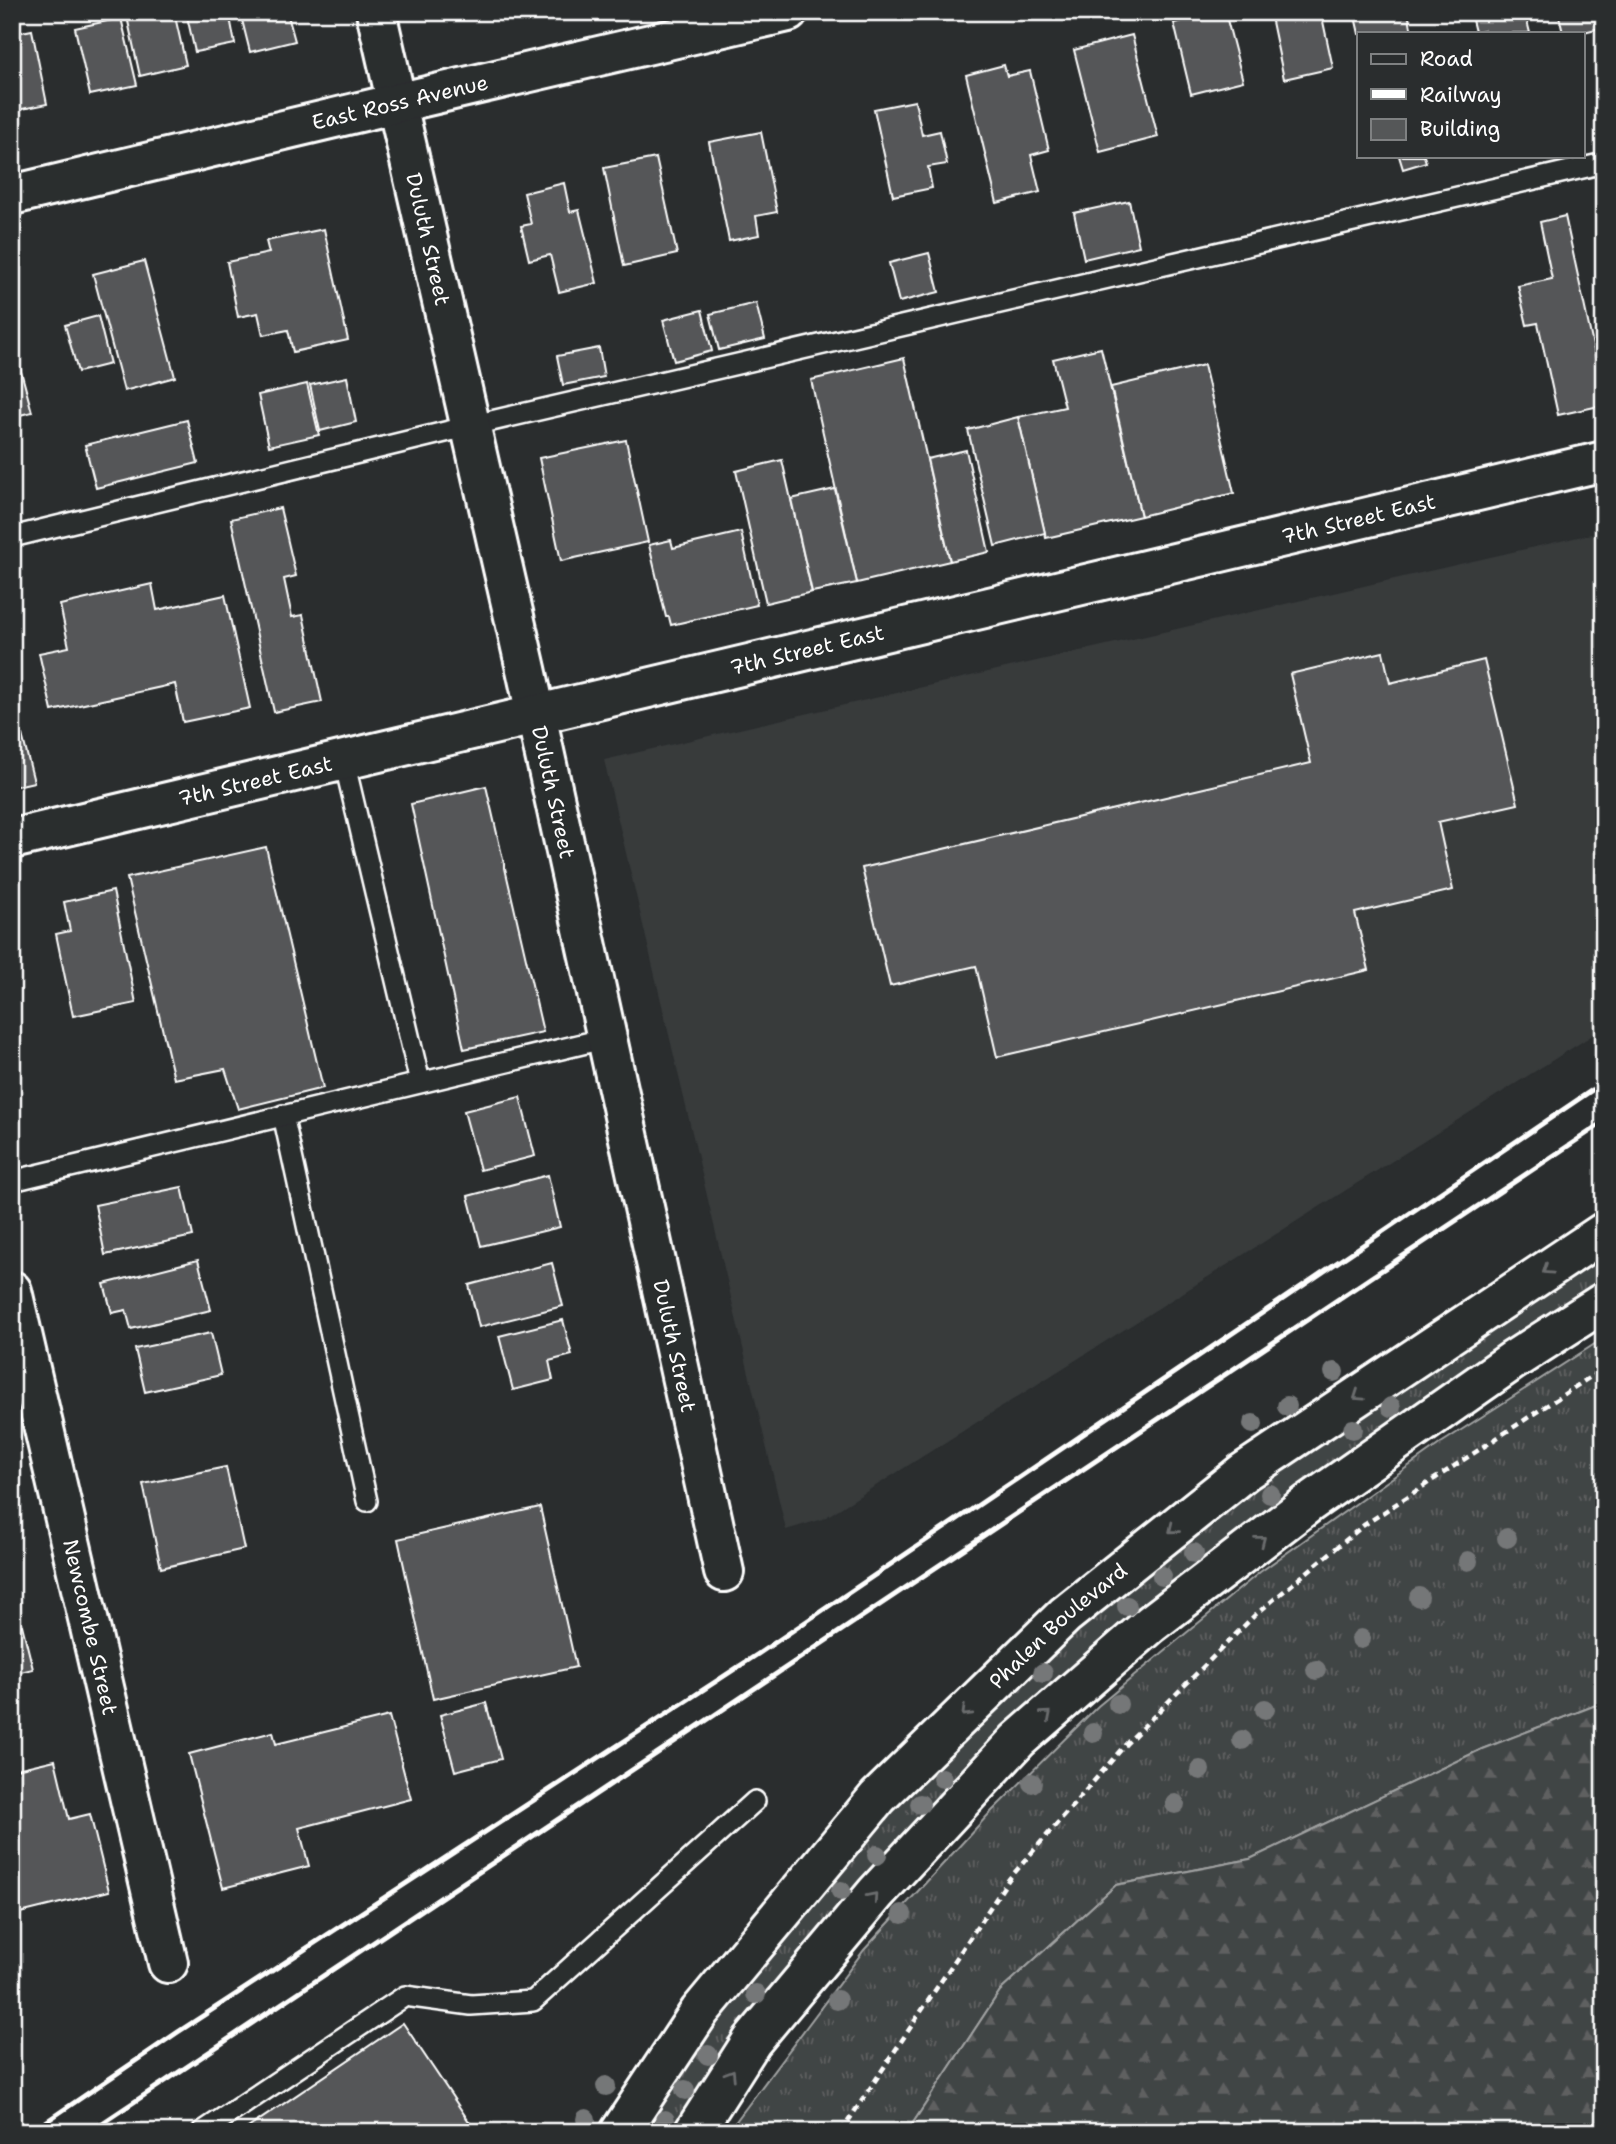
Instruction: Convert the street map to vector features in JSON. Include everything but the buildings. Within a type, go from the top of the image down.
[{"type":"street","name":"Duluth Street","points":[[376,12],[537,715],[724,1572]]},
{"type":"street","name":"East Ross Avenue","points":[[12,195],[788,12]]},
{"type":"street","name":"7th Street East","points":[[12,839],[1604,461]]},
{"type":"street","name":"Phalen Boulevard","points":[[620,2132],[700,2011],[878,1797],[1065,1615],[1244,1472],[1604,1232]]},
{"type":"street","name":"Newcombe Street","points":[[12,1291],[168,1963]]},
{"type":"street","points":[[694,2132],[752,2041],[876,1894],[1018,1740],[1151,1624],[1309,1503],[1512,1361],[1604,1302]]},
{"type":"lane","points":[[12,537],[470,426],[1604,163]]},
{"type":"lane","points":[[344,761],[420,1082]]},
{"type":"lane","points":[[12,1181],[607,1038]]},
{"type":"lane","points":[[283,1115],[368,1501]]},
{"type":"lane","points":[[202,2132],[405,1996],[471,2005],[533,2001],[755,1801]]},
{"type":"path","points":[[841,2132],[1009,1879],[1126,1744],[1255,1615],[1364,1525],[1604,1368]]},
{"type":"shaded area","points":[[1604,531],[1604,1028],[823,1519],[786,1530],[604,760]]},
{"type":"green space","points":[[1604,1232],[1604,1302],[1018,1740],[694,2132],[620,2132],[700,2011],[1065,1615]]},
{"type":"green space","points":[[1604,1338],[1604,1702],[1482,1749],[1250,1859],[1116,1885],[1000,1991],[907,2132],[728,2132],[864,1950],[988,1815],[1098,1706],[1260,1572],[1441,1443]]},
{"type":"green space","points":[[1604,1702],[1604,2132],[1222,2132],[1218,2125],[1208,2132],[907,2132],[1000,1991],[1116,1885],[1250,1859],[1482,1749]]},
{"type":"railway","points":[[31,2132],[178,2032],[758,1654],[1604,1082]]},
{"type":"railway","points":[[89,2132],[1604,1122]]}]
